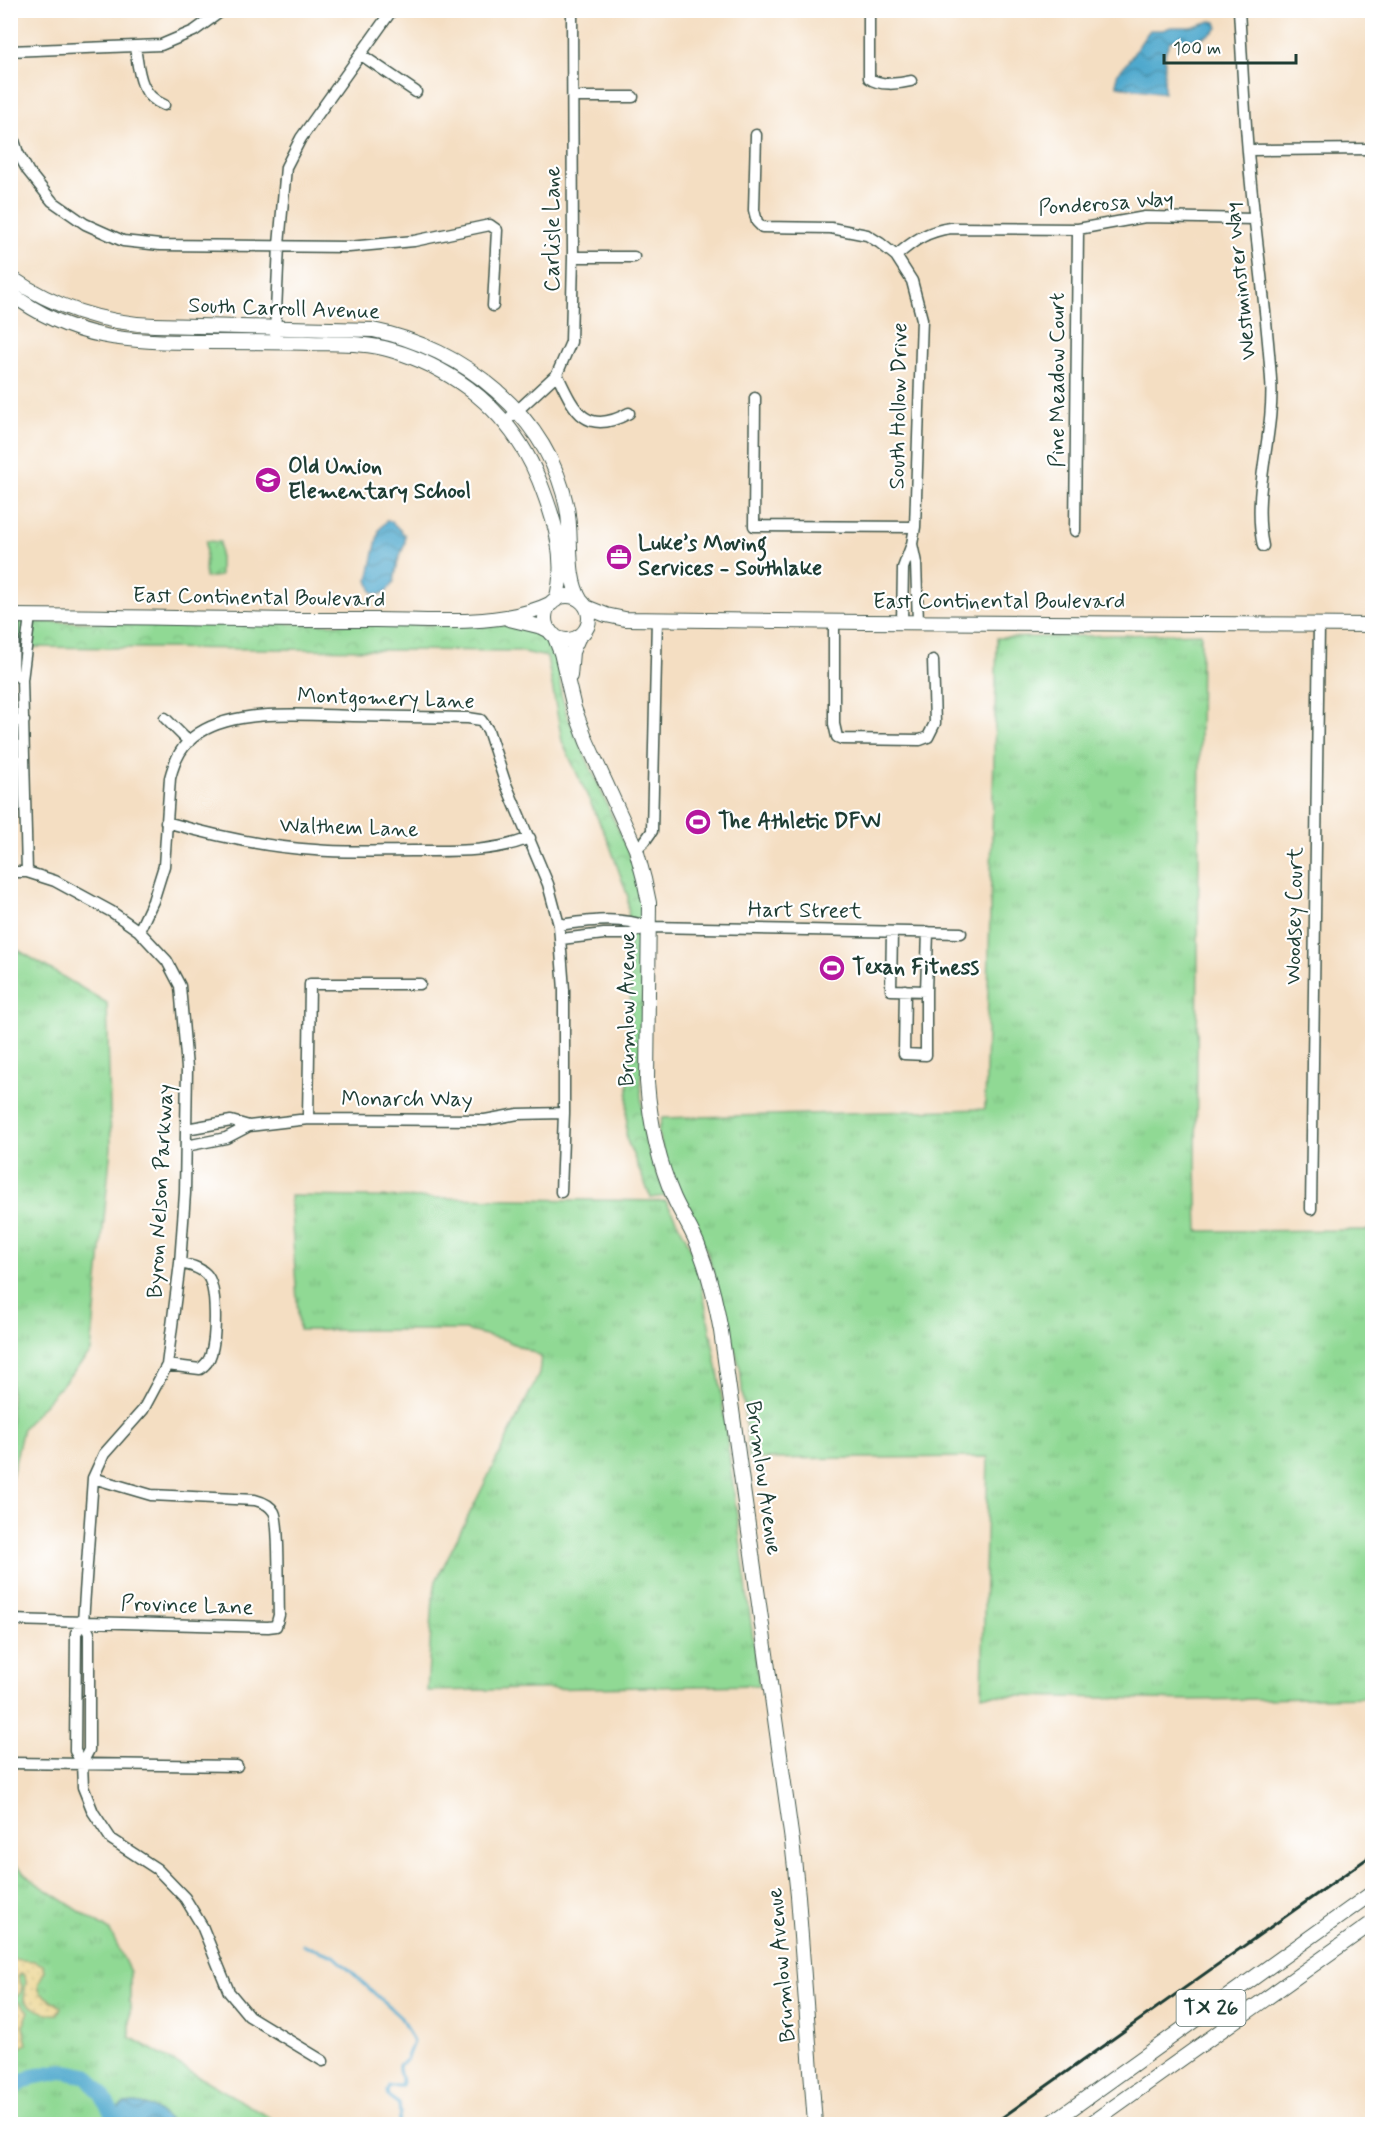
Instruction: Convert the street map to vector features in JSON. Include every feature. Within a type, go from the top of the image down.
[{"type":"main road","name":"South Carroll Avenue","points":[[10,278],[65,308],[103,320],[146,325],[353,328],[395,334],[455,359],[486,382],[517,411],[545,451],[562,488],[567,509],[573,584],[583,604]]},
{"type":"main road","name":"South Carroll Avenue","points":[[10,293],[58,321],[100,336],[154,342],[352,344],[390,350],[447,374],[476,394],[505,422],[521,443],[538,476],[554,522],[560,552],[561,581],[554,602]]},
{"type":"main road","points":[[569,597],[583,604],[589,619],[582,634],[567,640],[552,633],[546,617],[554,602],[569,597]]},
{"type":"main road","name":"East Continental Boulevard","points":[[507,618],[554,602]]},
{"type":"main road","name":"East Continental Boulevard","points":[[583,604],[606,615],[625,619],[1372,625]]},
{"type":"main road","name":"East Continental Boulevard","points":[[12,616],[306,620],[507,618],[542,627],[552,633]]},
{"type":"main road","name":"East Continental Boulevard","points":[[582,634],[596,626],[625,619]]},
{"type":"main road","name":"Brumlow Avenue","points":[[552,633],[559,645],[574,708],[587,742],[636,849],[649,903],[647,1082],[649,1111],[652,1132],[669,1186],[708,1272],[721,1330],[792,1841],[815,2124]]},
{"type":"main road","name":"Brumlow Avenue","points":[[569,684],[572,652],[582,634]]},
{"type":"main road","name":"TX 26","points":[[1050,2124],[1372,1893]]},
{"type":"main road","name":"TX 26","points":[[1090,2124],[1372,1923]]},
{"type":"street","points":[[10,51],[162,45],[194,31],[223,10]]},
{"type":"street","points":[[276,342],[279,245],[286,167],[301,138],[392,10]]},
{"type":"street","name":"Carlisle Lane","points":[[505,422],[557,374],[571,342],[572,10]]},
{"type":"street","points":[[869,10],[869,78],[875,82],[912,81]]},
{"type":"street","name":"Westminster Way","points":[[1239,10],[1248,150],[1271,379],[1270,426],[1259,511],[1259,529],[1263,546]]},
{"type":"street","points":[[135,47],[143,88],[149,96],[164,105]]},
{"type":"street","points":[[360,54],[416,92]]},
{"type":"street","points":[[573,98],[633,98]]},
{"type":"street","points":[[10,128],[18,153],[39,187],[68,213],[103,233],[123,241],[349,247],[414,241],[490,225],[497,230],[493,306]]},
{"type":"street","name":"South Hollow Drive","points":[[756,135],[754,210],[757,222],[762,227],[831,228],[858,232],[880,243],[896,256],[912,281],[922,320],[915,527],[912,544],[903,568],[902,622]]},
{"type":"street","points":[[1248,150],[1372,149]]},
{"type":"street","name":"Ponderosa Way","points":[[896,256],[914,240],[936,230],[1078,229],[1145,217],[1255,219]]},
{"type":"street","name":"Pine Meadow Court","points":[[1075,531],[1078,229]]},
{"type":"street","points":[[573,257],[634,257]]},
{"type":"street","points":[[557,374],[570,403],[579,415],[590,422],[604,423],[617,420],[629,413]]},
{"type":"street","points":[[755,398],[754,526],[915,527]]},
{"type":"street","name":"South Hollow Drive","points":[[912,544],[916,563],[918,622]]},
{"type":"street","points":[[12,616],[13,672],[22,680]]},
{"type":"street","points":[[27,872],[22,680],[30,616]]},
{"type":"street","points":[[636,849],[645,842],[652,831],[657,619]]},
{"type":"street","points":[[834,622],[834,724],[837,737],[842,739],[920,740],[928,737],[935,723],[933,660]]},
{"type":"street","name":"Woodsey Court","points":[[1311,1209],[1319,625]]},
{"type":"street","name":"Montgomery Lane","points":[[139,931],[153,901],[164,866],[166,822],[176,758],[199,733],[222,723],[249,717],[302,715],[475,718],[481,720],[485,725],[505,782],[548,884],[559,925],[564,990],[564,1113],[561,1192]]},
{"type":"street","points":[[165,718],[189,742]]},
{"type":"street","points":[[10,721],[24,721]]},
{"type":"street","name":"Walthem Lane","points":[[166,822],[215,836],[317,851],[483,851],[530,838]]},
{"type":"street","name":"Byron Nelson Parkway","points":[[10,872],[27,872],[55,881],[83,894],[139,931],[167,961],[180,986],[187,1068],[185,1193],[180,1263],[167,1365],[143,1410],[107,1449],[93,1478],[83,1622],[75,1633],[75,1751],[82,1762],[83,1787],[93,1812],[111,1839],[157,1869],[185,1898],[202,1926],[229,1992],[249,2016],[323,2061]]},
{"type":"street","points":[[559,925],[621,920],[649,927]]},
{"type":"street","points":[[561,939],[627,934],[649,927]]},
{"type":"street","name":"Hart Street","points":[[649,927],[961,933]]},
{"type":"street","points":[[892,932],[891,990],[926,990]]},
{"type":"street","points":[[905,990],[904,1054],[926,1055],[928,932]]},
{"type":"street","points":[[308,1119],[310,984],[420,984]]},
{"type":"street","name":"Monarch Way","points":[[186,1146],[226,1138],[249,1126],[308,1119],[485,1120],[519,1114],[564,1113]]},
{"type":"street","name":"Monarch Way","points":[[186,1128],[231,1120],[249,1126]]},
{"type":"street","points":[[167,1365],[200,1369],[207,1364],[215,1328],[212,1283],[206,1274],[180,1263]]},
{"type":"street","name":"Province Lane","points":[[10,1620],[268,1628],[276,1626],[279,1615],[277,1528],[276,1514],[269,1505],[255,1500],[151,1496],[93,1478]]},
{"type":"street","name":"Byron Nelson Parkway","points":[[82,1762],[89,1750],[89,1633],[83,1622]]},
{"type":"street","points":[[75,1692],[89,1691]]},
{"type":"street","points":[[10,1762],[237,1766]]},
{"type":"green space","points":[[206,541],[220,542],[220,576],[205,578]]},
{"type":"green space","points":[[11,622],[521,625],[551,638],[558,655],[561,693],[567,715],[636,869],[644,901],[641,1093],[645,1141],[666,1196],[651,1198],[626,1138],[631,1018],[628,897],[609,843],[562,741],[547,657],[519,651],[11,647]]},
{"type":"green space","points":[[1201,633],[1196,1167],[1198,1231],[1372,1230],[1372,1697],[1191,1700],[982,1695],[988,1457],[749,1459],[740,1368],[707,1251],[669,1173],[658,1132],[662,1118],[985,1109],[997,638]]},
{"type":"green space","points":[[11,950],[18,950],[107,1003],[111,1147],[91,1352],[23,1428],[11,1480]]},
{"type":"green space","points":[[290,1196],[666,1201],[686,1238],[699,1272],[719,1377],[759,1685],[427,1691],[436,1581],[539,1374],[541,1356],[505,1340],[465,1330],[299,1330]]},
{"type":"green space","points":[[11,1861],[36,1883],[110,1931],[130,1972],[130,2037],[281,2124],[11,2124]]},
{"type":"sand","points":[[10,1959],[34,1961],[43,1965],[45,1971],[38,1985],[39,1990],[61,2007],[58,2014],[49,2014],[24,2000],[26,1980],[23,1974],[18,1977],[22,1986],[21,1992],[11,1997]]},
{"type":"sand","points":[[11,2000],[29,2011],[23,2027],[27,2044],[20,2048],[14,2046],[11,2039],[11,2016],[15,2013],[11,2011]]},
{"type":"water","points":[[1211,21],[1216,22],[1218,28],[1208,35],[1196,39],[1170,41],[1165,53],[1164,93],[1117,86],[1117,74],[1150,30],[1191,27]]},
{"type":"water","points":[[386,521],[391,521],[405,535],[405,543],[398,561],[394,582],[386,592],[378,595],[372,592],[368,580],[379,530]]},
{"type":"water","points":[[135,2103],[156,2110],[173,2124],[120,2124],[114,2110],[124,2104]]},
{"type":"waterway","points":[[303,1945],[334,1956],[401,2018],[413,2042],[406,2060],[399,2065],[402,2086],[389,2086],[387,2091],[388,2096],[399,2104],[398,2124]]},
{"type":"waterway","points":[[10,2089],[32,2077],[62,2071],[87,2076],[101,2093],[118,2124]]},
{"type":"railway","points":[[993,2124],[1372,1855]]},
{"type":"place","name":"Old Union Elementary School","points":[[268,480]]},
{"type":"place","name":"Luke’s Moving Services - Southlake","points":[[619,557]]},
{"type":"place","name":"The Athletic DFW","points":[[698,822]]},
{"type":"place","name":"Texan Fitness","points":[[832,968]]}]
